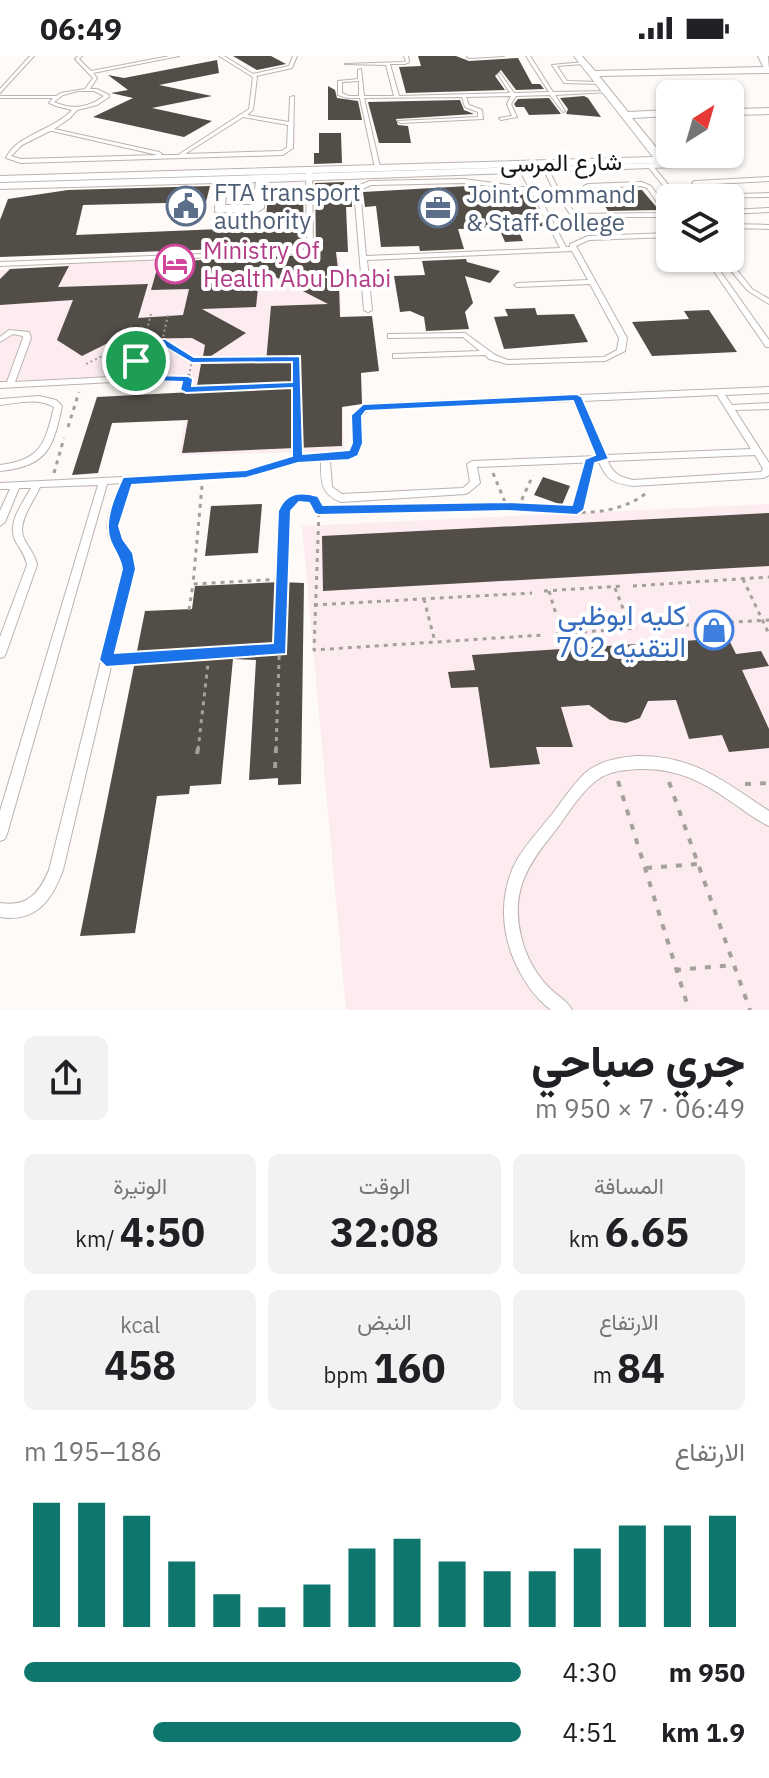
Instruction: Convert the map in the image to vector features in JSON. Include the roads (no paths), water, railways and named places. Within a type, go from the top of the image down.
[{"type":"street","points":[[596,79],[769,69],[763,56]]},
{"type":"street","points":[[581,59],[625,115],[656,164]]},
{"type":"street","points":[[744,112],[769,111]]},
{"type":"street","points":[[625,115],[656,114]]},
{"type":"street","name":"شارع المرسى","points":[[0,179],[156,178],[656,164]]},
{"type":"street","name":"شارع المرسى","points":[[379,171],[425,171],[425,166],[521,167]]},
{"type":"street","name":"شارع المرسى","points":[[156,178],[262,179],[309,173]]},
{"type":"street","name":"شارع المرسى","points":[[0,186],[101,179]]},
{"type":"street","points":[[222,180],[219,209],[258,208],[262,179]]},
{"type":"lane","points":[[0,98],[32,56]]},
{"type":"lane","points":[[80,56],[77,59],[91,72],[94,82],[87,89]]},
{"type":"lane","points":[[91,72],[177,56]]},
{"type":"lane","points":[[52,130],[175,157],[251,110],[256,82],[253,75],[221,56]]},
{"type":"lane","points":[[253,75],[291,67],[295,56]]},
{"type":"lane","points":[[347,64],[407,62],[406,56]]},
{"type":"lane","points":[[469,57],[502,56]]},
{"type":"lane","points":[[528,56],[563,111]]},
{"type":"lane","points":[[581,59],[554,65],[566,82],[596,79]]},
{"type":"lane","points":[[388,64],[397,97]]},
{"type":"lane","points":[[360,70],[362,97],[379,171]]},
{"type":"lane","points":[[500,74],[513,94]]},
{"type":"lane","points":[[360,80],[340,81],[340,94],[397,97],[607,92]]},
{"type":"lane","points":[[0,98],[53,99],[87,89],[102,91],[107,96],[94,105],[76,108],[59,107],[53,99]]},
{"type":"lane","points":[[501,119],[515,117],[509,104],[513,94]]},
{"type":"lane","points":[[400,122],[481,118],[480,111],[468,108],[464,96]]},
{"type":"lane","points":[[76,108],[67,121],[15,147],[8,157],[21,161],[283,153],[290,148],[292,97]]},
{"type":"lane","points":[[245,116],[291,124]]},
{"type":"lane","points":[[544,166],[559,194],[571,214],[577,217],[660,215],[667,212],[649,187],[642,184],[588,186],[575,193],[559,194]]},
{"type":"lane","points":[[391,336],[465,335],[486,353],[507,362],[605,359],[621,351],[623,338],[521,167]]},
{"type":"lane","points":[[0,264],[305,252],[310,248],[309,173]]},
{"type":"lane","points":[[695,184],[769,179]]},
{"type":"lane","points":[[368,310],[357,190],[362,185],[464,181],[534,190]]},
{"type":"lane","points":[[744,196],[769,195]]},
{"type":"lane","points":[[744,211],[769,210]]},
{"type":"lane","points":[[744,226],[769,227]]},
{"type":"lane","points":[[364,258],[568,249],[580,239],[656,236]]},
{"type":"lane","points":[[718,272],[769,345]]},
{"type":"lane","points":[[736,272],[750,290],[769,302]]},
{"type":"lane","points":[[517,285],[590,282]]},
{"type":"lane","points":[[0,340],[12,332],[26,334],[27,338],[5,385],[114,379],[121,384],[132,385],[149,378],[151,366],[136,361],[118,368],[114,379]]},
{"type":"lane","points":[[396,356],[486,353]]},
{"type":"lane","points":[[0,486],[261,472],[298,459],[345,457],[353,453],[358,443],[357,415],[363,408],[769,390]]},
{"type":"lane","points":[[577,397],[608,472],[618,480],[656,482],[760,476],[768,469],[719,392]]},
{"type":"lane","points":[[0,402],[46,399],[58,406],[40,457],[20,467],[0,468]]},
{"type":"lane","points":[[728,408],[769,406]]},
{"type":"lane","points":[[325,457],[326,488],[341,498],[465,491],[475,483],[472,464],[757,452]]},
{"type":"lane","points":[[0,910],[17,911],[30,907],[42,898],[51,885],[129,569],[126,553],[116,540],[113,526],[127,481]]},
{"type":"lane","points":[[0,834],[103,482]]},
{"type":"lane","points":[[0,653],[32,565],[32,556],[18,535],[18,527],[37,484]]},
{"type":"lane","points":[[0,522],[16,485]]},
{"type":"lane","points":[[564,1010],[536,984],[521,958],[511,917],[515,879],[526,859],[597,771],[613,766],[662,763],[698,775],[769,819]]},
{"type":"place","name":"FTA transport authority","points":[[186,206]]},
{"type":"place","name":"Joint Command & Staff College","points":[[438,208]]},
{"type":"place","name":"Ministry Of Health Abu Dhabi","points":[[175,264]]},
{"type":"place","name":"كليه ابوظبي التقنيه 702","points":[[714,630]]}]
